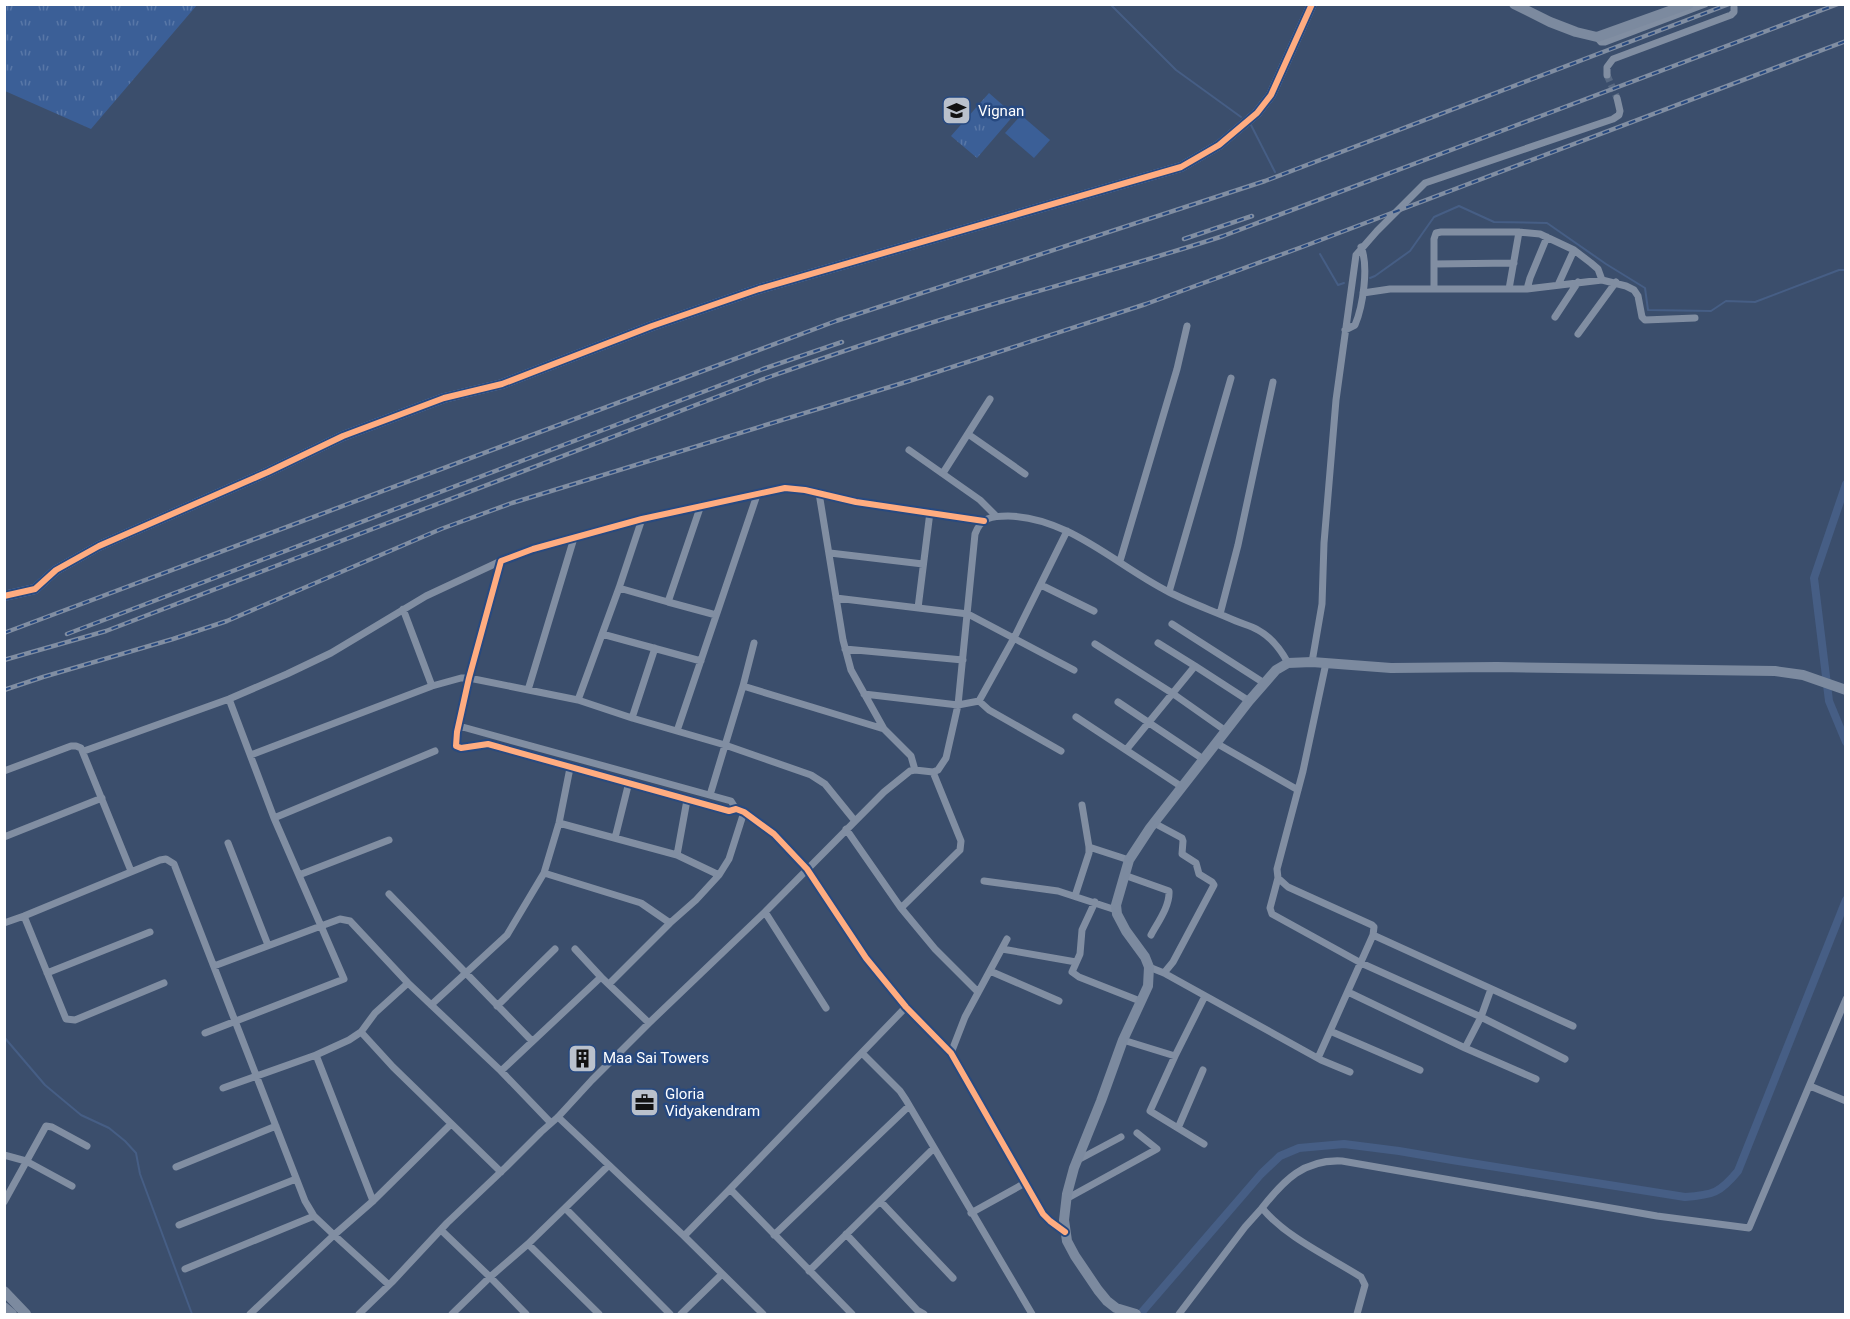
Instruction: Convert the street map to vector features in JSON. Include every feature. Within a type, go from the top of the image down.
[{"type":"street","points":[[4,596],[35,589],[56,570],[99,546],[268,472],[343,436],[444,398],[502,384],[652,326],[759,289],[1181,167],[1220,145],[1257,113],[1271,95],[1312,4]]},
{"type":"street","points":[[1514,4],[1550,22],[1597,37],[1689,4]]},
{"type":"street","points":[[1597,37],[1601,42],[1605,42],[1704,4]]},
{"type":"street","points":[[1607,75],[1607,67],[1613,59],[1731,15],[1734,7]]},
{"type":"street","points":[[1312,662],[1322,604],[1324,543],[1336,400],[1356,255],[1361,247],[1425,183],[1613,119],[1619,115],[1620,111],[1617,98]]},
{"type":"street","points":[[1434,289],[1436,232],[1531,232],[1574,250],[1598,269],[1602,280]]},
{"type":"street","points":[[1509,289],[1519,232]]},
{"type":"street","points":[[1527,289],[1547,237]]},
{"type":"street","points":[[1345,330],[1351,328],[1357,320],[1363,293],[1365,259],[1361,247]]},
{"type":"street","points":[[1558,285],[1574,250]]},
{"type":"street","points":[[1434,264],[1514,263]]},
{"type":"street","points":[[1363,293],[1390,289],[1527,289],[1602,280],[1616,282],[1634,290],[1645,320],[1695,318]]},
{"type":"street","points":[[1555,317],[1578,282]]},
{"type":"street","points":[[1578,334],[1616,282]]},
{"type":"street","points":[[1120,561],[1177,369],[1187,326]]},
{"type":"street","points":[[1169,592],[1231,378]]},
{"type":"street","points":[[1220,614],[1244,522],[1273,382]]},
{"type":"street","points":[[943,473],[990,399]]},
{"type":"street","points":[[968,434],[1025,474]]},
{"type":"street","points":[[909,450],[980,500],[996,516]]},
{"type":"street","points":[[84,752],[229,699],[331,653],[426,596],[501,561],[642,519],[785,488],[805,490],[856,502],[984,521]]},
{"type":"street","points":[[819,493],[845,649],[851,670],[884,729],[911,756],[915,770]]},
{"type":"street","points":[[677,731],[757,495]]},
{"type":"street","points":[[668,602],[701,506]]},
{"type":"street","points":[[918,608],[930,512]]},
{"type":"street","points":[[359,1314],[441,1230],[558,1117],[649,1023],[905,773],[915,770],[933,772],[938,770],[945,758],[958,705],[975,534],[978,525],[996,516],[1017,516],[1035,519],[1067,531],[1169,592],[1258,630],[1281,651],[1288,663]]},
{"type":"street","points":[[578,700],[642,519]]},
{"type":"street","points":[[979,701],[1014,638],[1067,531]]},
{"type":"street","points":[[528,690],[574,538]]},
{"type":"street","points":[[830,553],[923,564]]},
{"type":"street","points":[[501,561],[469,678],[456,746],[461,748],[488,744],[687,800],[729,811],[740,810]]},
{"type":"street","points":[[1041,585],[1094,611]]},
{"type":"street","points":[[619,588],[716,615]]},
{"type":"street","points":[[836,598],[968,614],[1074,670]]},
{"type":"street","points":[[403,609],[432,687]]},
{"type":"street","points":[[1172,624],[1264,683]]},
{"type":"street","points":[[602,634],[701,661]]},
{"type":"street","points":[[710,795],[754,643]]},
{"type":"street","points":[[1158,643],[1249,701]]},
{"type":"street","points":[[1095,644],[1226,730]]},
{"type":"street","points":[[632,718],[656,648]]},
{"type":"street","points":[[845,649],[963,660]]},
{"type":"street","points":[[1136,1314],[1116,1308],[1107,1301],[1075,1256],[1065,1232],[1066,1199],[1076,1161],[1123,1040],[1148,986],[1149,967],[1145,957],[1126,931],[1116,905],[1128,860],[1203,759],[1276,670],[1288,663],[1312,662],[1391,668],[1508,667],[1775,671],[1803,675],[1845,690]]},
{"type":"street","points":[[1326,663],[1298,790],[1277,869],[1278,878],[1270,908],[1272,914],[1361,963],[1481,1017],[1564,1059]]},
{"type":"street","points":[[1126,750],[1195,666]]},
{"type":"street","points":[[250,755],[449,681],[469,678],[578,700],[725,745],[811,775],[825,784],[855,820]]},
{"type":"street","points":[[743,686],[884,729]]},
{"type":"street","points":[[864,694],[958,705],[979,701]]},
{"type":"street","points":[[206,1033],[344,979],[274,818],[229,699]]},
{"type":"street","points":[[979,701],[989,710],[1061,751]]},
{"type":"street","points":[[1118,702],[1203,759]]},
{"type":"street","points":[[1076,717],[1182,787]]},
{"type":"street","points":[[459,726],[731,801],[774,834],[807,869],[866,958],[906,1007],[951,1053],[1043,1214],[1065,1232]]},
{"type":"street","points":[[1216,743],[1298,790]]},
{"type":"street","points":[[4,771],[71,747],[76,746],[84,752],[131,871]]},
{"type":"street","points":[[274,818],[435,751]]},
{"type":"street","points":[[431,1005],[507,935],[544,873],[570,768]]},
{"type":"street","points":[[901,908],[960,850],[961,841],[933,772]]},
{"type":"street","points":[[615,838],[632,774]]},
{"type":"street","points":[[4,837],[102,798]]},
{"type":"street","points":[[677,855],[687,800]]},
{"type":"street","points":[[1075,896],[1087,861],[1089,847],[1082,805]]},
{"type":"street","points":[[609,984],[719,875],[729,859],[740,810]]},
{"type":"street","points":[[558,823],[677,855],[719,875]]},
{"type":"street","points":[[1154,823],[1183,839],[1182,854],[1196,863],[1199,874],[1214,885],[1173,962],[1164,973]]},
{"type":"street","points":[[846,829],[901,908],[935,949],[978,993]]},
{"type":"street","points":[[299,875],[389,840]]},
{"type":"street","points":[[228,843],[268,945]]},
{"type":"street","points":[[1089,847],[1128,860]]},
{"type":"street","points":[[4,922],[24,916],[160,860],[166,859],[174,864],[304,1201],[314,1216],[389,1285]]},
{"type":"street","points":[[544,873],[641,903],[670,923]]},
{"type":"street","points":[[1124,875],[1169,891],[1162,915],[1151,935]]},
{"type":"street","points":[[1278,878],[1288,887],[1374,927],[1373,935],[1318,1058]]},
{"type":"street","points":[[984,880],[1030,886],[1075,896],[1116,910]]},
{"type":"street","points":[[389,894],[532,1041]]},
{"type":"street","points":[[1095,902],[1082,930],[1080,954],[1072,972],[1079,977],[1140,1001]]},
{"type":"street","points":[[765,912],[826,1008]]},
{"type":"street","points":[[24,916],[63,1015],[70,1021],[164,983]]},
{"type":"street","points":[[214,966],[340,919],[350,921],[408,983],[501,1071],[551,1123]]},
{"type":"street","points":[[47,973],[150,932]]},
{"type":"street","points":[[1373,935],[1573,1026]]},
{"type":"street","points":[[951,1053],[965,1017],[1007,939]]},
{"type":"street","points":[[497,1006],[555,949]]},
{"type":"street","points":[[575,949],[649,1023]]},
{"type":"street","points":[[1002,949],[1076,962]]},
{"type":"street","points":[[1149,967],[1164,973],[1318,1058],[1350,1072]]},
{"type":"street","points":[[990,971],[1059,1001]]},
{"type":"street","points":[[501,1071],[601,977]]},
{"type":"street","points":[[223,1088],[316,1055],[349,1040],[361,1032],[381,1006],[408,983]]},
{"type":"street","points":[[1465,1048],[1481,1017],[1491,989]]},
{"type":"street","points":[[1348,992],[1536,1079]]},
{"type":"street","points":[[1204,1144],[1150,1111],[1205,996]]},
{"type":"street","points":[[1179,1314],[1245,1227],[1282,1184],[1298,1172],[1316,1163],[1335,1161],[1657,1216],[1749,1228],[1845,999]]},
{"type":"street","points":[[684,1236],[906,1007]]},
{"type":"street","points":[[1330,1031],[1420,1070]]},
{"type":"street","points":[[361,1032],[393,1067],[501,1172]]},
{"type":"street","points":[[1123,1040],[1175,1056]]},
{"type":"street","points":[[862,1053],[900,1091],[1032,1314]]},
{"type":"street","points":[[316,1055],[373,1201]]},
{"type":"street","points":[[1178,1128],[1203,1070]]},
{"type":"street","points":[[1810,1086],[1845,1101]]},
{"type":"street","points":[[774,1234],[909,1106]]},
{"type":"street","points":[[558,1117],[763,1314]]},
{"type":"street","points":[[250,1314],[373,1201],[452,1124]]},
{"type":"street","points":[[4,1202],[46,1126],[52,1126],[87,1146]]},
{"type":"street","points":[[176,1167],[276,1126]]},
{"type":"street","points":[[1066,1199],[1157,1149],[1137,1133]]},
{"type":"street","points":[[1076,1161],[1121,1137]]},
{"type":"street","points":[[809,1270],[934,1148]]},
{"type":"street","points":[[4,1155],[26,1161],[72,1186]]},
{"type":"street","points":[[452,1314],[608,1166]]},
{"type":"street","points":[[179,1225],[296,1179]]},
{"type":"street","points":[[971,1212],[1025,1183]]},
{"type":"street","points":[[730,1190],[852,1314]]},
{"type":"street","points":[[880,1201],[952,1278]]},
{"type":"street","points":[[565,1208],[670,1314]]},
{"type":"street","points":[[1262,1208],[1292,1234],[1361,1277],[1365,1285],[1357,1314]]},
{"type":"street","points":[[185,1269],[314,1216]]},
{"type":"street","points":[[441,1230],[526,1314]]},
{"type":"street","points":[[846,1234],[917,1310],[924,1314]]},
{"type":"street","points":[[528,1244],[599,1314]]},
{"type":"street","points":[[681,1314],[722,1274]]},
{"type":"street","points":[[4,1291],[26,1314]]},
{"type":"street","points":[[4,1307],[12,1314]]},
{"type":"green space","points":[[5,4],[197,5],[91,129],[5,91]]},
{"type":"green space","points":[[989,93],[1014,115],[977,158],[951,136]]},
{"type":"green space","points":[[1021,115],[1050,140],[1034,158],[1005,133]]},
{"type":"waterway","points":[[1110,4],[1176,70],[1241,117]]},
{"type":"waterway","points":[[1251,125],[1275,172]]},
{"type":"waterway","points":[[1370,278],[1410,251],[1434,217],[1459,206],[1494,222],[1547,223],[1645,288],[1648,310],[1711,311],[1726,301],[1755,302],[1839,270],[1846,270]]},
{"type":"waterway","points":[[1320,254],[1338,285],[1344,283]]},
{"type":"waterway","points":[[1846,484],[1814,578],[1829,701],[1846,742]]},
{"type":"waterway","points":[[1142,1312],[1261,1174],[1280,1156],[1299,1148],[1344,1144],[1685,1197],[1715,1192],[1738,1171],[1846,900]]},
{"type":"waterway","points":[[4,1037],[45,1085],[81,1115],[109,1128],[136,1153],[140,1174],[192,1314]]},
{"type":"tunnel","points":[[1607,75],[1617,98]]},
{"type":"railway","points":[[4,633],[836,321],[1265,181],[1729,4]]},
{"type":"railway","points":[[4,660],[106,631],[788,370],[959,314],[1223,236],[1838,4]]},
{"type":"railway","points":[[4,690],[227,621],[441,529],[512,503],[906,382],[1146,304],[1846,41]]},
{"type":"railway","points":[[1184,239],[1252,216]]},
{"type":"railway","points":[[67,634],[763,369],[842,342]]},
{"type":"cycle path","points":[[4,596],[35,589],[56,570],[99,546],[268,472],[343,436],[444,398],[502,384],[652,326],[759,289],[1181,167],[1219,145],[1257,113],[1271,95],[1312,4]]},
{"type":"cycle path","points":[[984,521],[856,502],[805,490],[785,488],[642,519],[533,549],[501,561],[469,678],[456,746],[461,748],[488,744],[729,811],[736,809],[744,812],[774,834],[807,869],[866,958],[906,1007],[951,1053],[1043,1214],[1065,1232]]},
{"type":"place","name":"Vignan","points":[[957,111]]},
{"type":"place","name":"Maa Sai Towers","points":[[582,1058]]},
{"type":"place","name":"Gloria Vidyakendram","points":[[644,1103]]}]
